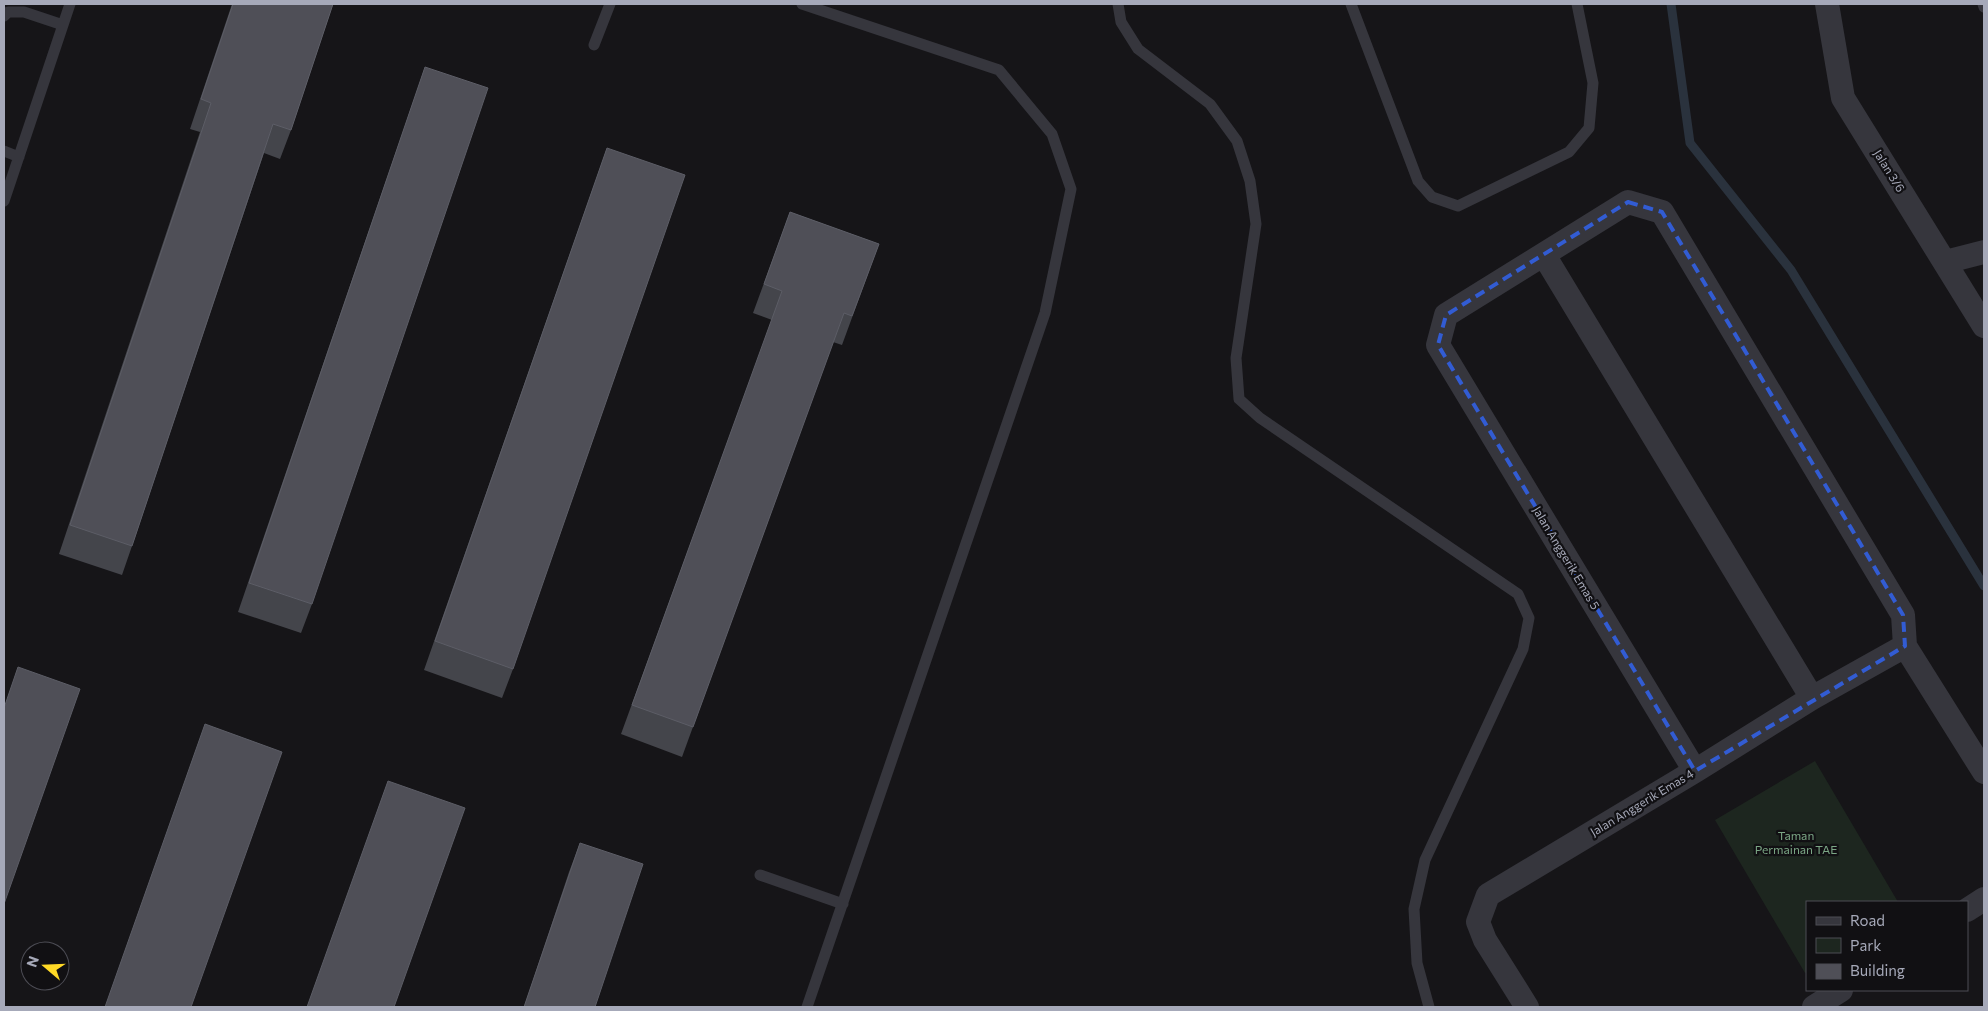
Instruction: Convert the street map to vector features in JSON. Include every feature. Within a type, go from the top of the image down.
[{"type":"street","name":"Jalan 3/6","points":[[1827,4],[1843,98],[1984,326]]},
{"type":"street","points":[[1812,698],[1544,255],[1628,202],[1662,212],[1903,615],[1905,646],[1984,772]]},
{"type":"street","points":[[1946,262],[1984,252]]},
{"type":"street","name":"Jalan Anggerik Emas 5","points":[[1544,255],[1446,315],[1438,345],[1695,771]]},
{"type":"street","name":"Jalan Anggerik Emas 4","points":[[1527,1007],[1485,940],[1478,922],[1488,895],[1695,771],[1812,698],[1905,646]]},
{"type":"street","points":[[1968,909],[1984,899]]},
{"type":"street","points":[[1814,1007],[1839,991]]},
{"type":"lane","points":[[4,201],[70,4]]},
{"type":"lane","points":[[594,45],[610,4]]},
{"type":"lane","points":[[802,4],[999,70],[1052,134],[1070,189],[1045,313],[807,1007]]},
{"type":"lane","points":[[1118,4],[1121,22],[1138,49],[1210,104],[1237,142],[1250,181],[1256,224],[1236,358],[1239,399],[1260,418],[1518,594],[1529,618],[1523,649],[1425,860],[1414,909],[1417,963],[1429,1007]]},
{"type":"lane","points":[[1351,4],[1418,181],[1432,197],[1458,206],[1569,152],[1589,128],[1593,83],[1577,4]]},
{"type":"lane","points":[[4,16],[8,12],[24,12],[63,25]]},
{"type":"lane","points":[[4,151],[19,157]]},
{"type":"lane","points":[[760,875],[843,904]]},
{"type":"highlighted area","points":[[1628,202],[1662,212],[1903,615],[1905,646],[1695,771],[1438,345],[1446,315]]},
{"type":"green space","name":"Taman Permainan TAE","points":[[1815,761],[1897,901],[1806,901],[1805,973],[1715,820]]},
{"type":"building","points":[[233,4],[333,4],[291,130],[273,124],[132,546],[70,525],[211,103],[201,99]]},
{"type":"building","points":[[425,67],[488,88],[312,604],[249,583]]},
{"type":"building","points":[[607,148],[685,175],[513,669],[435,641]]},
{"type":"building","points":[[790,212],[879,244],[852,316],[844,313],[693,727],[632,705],[782,291],[764,284]]},
{"type":"building","points":[[18,667],[80,689],[4,904],[4,708]]},
{"type":"building","points":[[205,724],[282,752],[191,1007],[105,1007]]},
{"type":"building","points":[[388,781],[465,808],[394,1007],[307,1007]]},
{"type":"building","points":[[580,843],[643,864],[595,1007],[524,1007]]},
{"type":"waterway","points":[[1671,4],[1690,143],[1791,270],[1984,586]]}]
